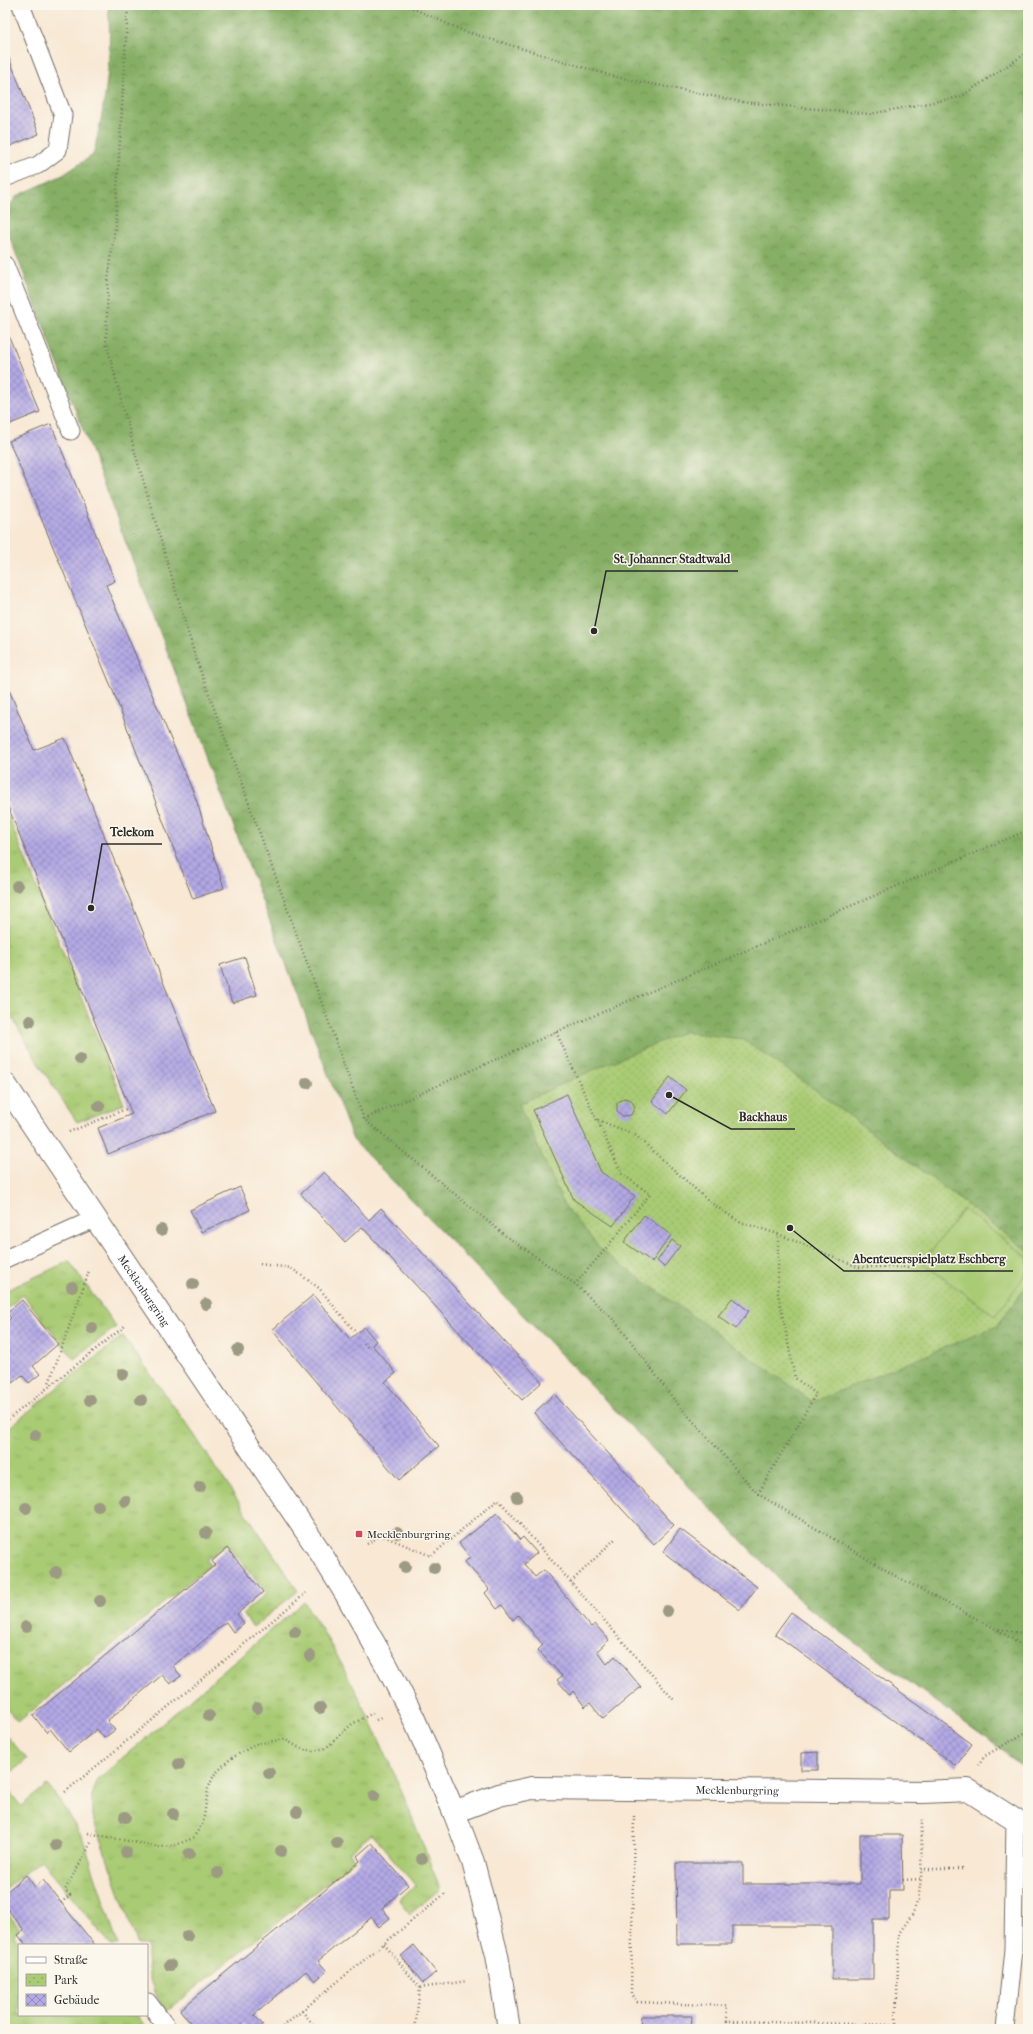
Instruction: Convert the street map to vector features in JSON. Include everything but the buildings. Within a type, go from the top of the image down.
[{"type":"street","name":"Mecklenburgring","points":[[5,1084],[94,1219],[284,1499],[346,1594],[388,1668],[414,1719],[454,1812],[473,1862],[495,1948],[509,2029]]},
{"type":"street","name":"Mecklenburgring","points":[[454,1812],[499,1795],[532,1788],[916,1792],[968,1790],[1022,1825]]},
{"type":"lane","points":[[5,178],[38,165],[58,150],[63,115],[21,5]]},
{"type":"lane","points":[[5,265],[71,431]]},
{"type":"lane","points":[[5,1259],[94,1219]]},
{"type":"lane","points":[[1005,2029],[1022,1825]]},
{"type":"lane","points":[[148,2002],[168,2029]]},
{"type":"path","points":[[128,5],[115,226],[108,282],[106,342],[136,456],[195,656],[364,1119],[503,1234],[575,1284],[616,1322],[676,1402],[758,1494],[894,1575],[996,1629],[1028,1649]]},
{"type":"path","points":[[405,5],[464,31],[612,76],[742,102],[870,114],[960,97],[1028,52]]},
{"type":"path","points":[[364,1119],[556,1032],[1028,830]]},
{"type":"path","points":[[556,1032],[622,1174],[650,1194],[575,1284]]},
{"type":"path","points":[[82,1127],[126,1109]]},
{"type":"path","points":[[598,1120],[635,1135],[711,1203],[740,1222],[778,1234],[858,1267],[915,1267]]},
{"type":"path","points":[[758,1494],[816,1394],[795,1378],[778,1293],[778,1234]]},
{"type":"path","points":[[260,1264],[291,1268],[319,1288],[356,1333]]},
{"type":"path","points":[[48,1386],[89,1271]]},
{"type":"path","points":[[5,1422],[126,1325]]},
{"type":"path","points":[[364,1343],[368,1348]]},
{"type":"path","points":[[368,1544],[381,1536],[431,1556],[498,1499],[674,1700]]},
{"type":"path","points":[[571,1582],[616,1538]]},
{"type":"path","points":[[65,1792],[306,1592]]},
{"type":"path","points":[[996,1629],[1028,1634]]},
{"type":"path","points":[[88,1833],[159,1847],[173,1846],[192,1838],[203,1823],[208,1789],[214,1775],[230,1759],[256,1744],[284,1740],[300,1748],[313,1751],[326,1748],[352,1724],[373,1712]]},
{"type":"path","points":[[376,1720],[383,1717]]},
{"type":"path","points":[[976,1768],[985,1756],[1028,1731]]},
{"type":"path","points":[[634,1814],[631,1994],[637,2002],[727,2006],[725,2029]]},
{"type":"path","points":[[726,2021],[896,2025],[900,1933],[912,1915],[918,1900],[921,1879],[922,1817]]},
{"type":"path","points":[[61,1903],[70,1895],[64,1890],[92,1841]]},
{"type":"path","points":[[921,1869],[965,1869]]},
{"type":"path","points":[[903,1880],[921,1879]]},
{"type":"path","points":[[280,2029],[447,1892]]},
{"type":"path","points":[[384,1944],[420,1988],[415,2029]]},
{"type":"path","points":[[420,1988],[467,1981]]},
{"type":"path","points":[[302,2011],[317,2029]]},
{"type":"green space","points":[[108,5],[1028,5],[1028,1251],[806,1083],[997,1326],[1028,1284],[1028,1769],[803,1604],[353,1140],[7,230],[6,211],[17,196],[63,175],[93,155],[101,119],[109,61]]},
{"type":"green space","points":[[8,816],[124,1104],[77,1122],[40,1066],[5,1005],[5,817]]},
{"type":"green space","points":[[683,1032],[742,1039],[806,1083],[1028,1251],[1028,1284],[997,1326],[813,1402],[603,1252],[564,1205],[519,1104],[577,1077]]},
{"type":"green space","points":[[963,1209],[1028,1258],[1028,1271],[995,1316],[923,1263]]},
{"type":"green space","points":[[69,1261],[116,1327],[74,1359],[23,1295],[5,1310],[5,1291]]},
{"type":"green space","points":[[123,1336],[193,1433],[298,1591],[253,1627],[242,1614],[267,1593],[227,1544],[206,1560],[210,1565],[18,1722],[5,1707],[5,1431]]},
{"type":"green space","points":[[304,1602],[345,1669],[363,1705],[396,1778],[440,1889],[410,1914],[399,1900],[415,1885],[372,1834],[349,1852],[355,1860],[166,2012],[156,1995],[150,1980],[148,1944],[138,1944],[92,1816],[92,1796],[98,1779]]},
{"type":"green space","points":[[5,1734],[27,1759],[5,1778]]},
{"type":"green space","points":[[47,1785],[60,1801],[83,1839],[118,1944],[110,1944],[41,1860],[5,1889],[5,1786],[21,1806]]},
{"type":"green space","points":[[5,1910],[20,1929],[14,1935],[21,1944],[18,1944],[18,2016],[138,2016],[147,2029],[5,2029]]},
{"type":"place","name":"St. Johanner Stadtwald","points":[[594,631]]},
{"type":"place","name":"Telekom","points":[[91,908]]},
{"type":"place","name":"Backhaus","points":[[669,1095]]},
{"type":"place","name":"Abenteuerspielplatz Eschberg","points":[[790,1228]]},
{"type":"place","name":"Mecklenburgring","points":[[359,1534]]}]
